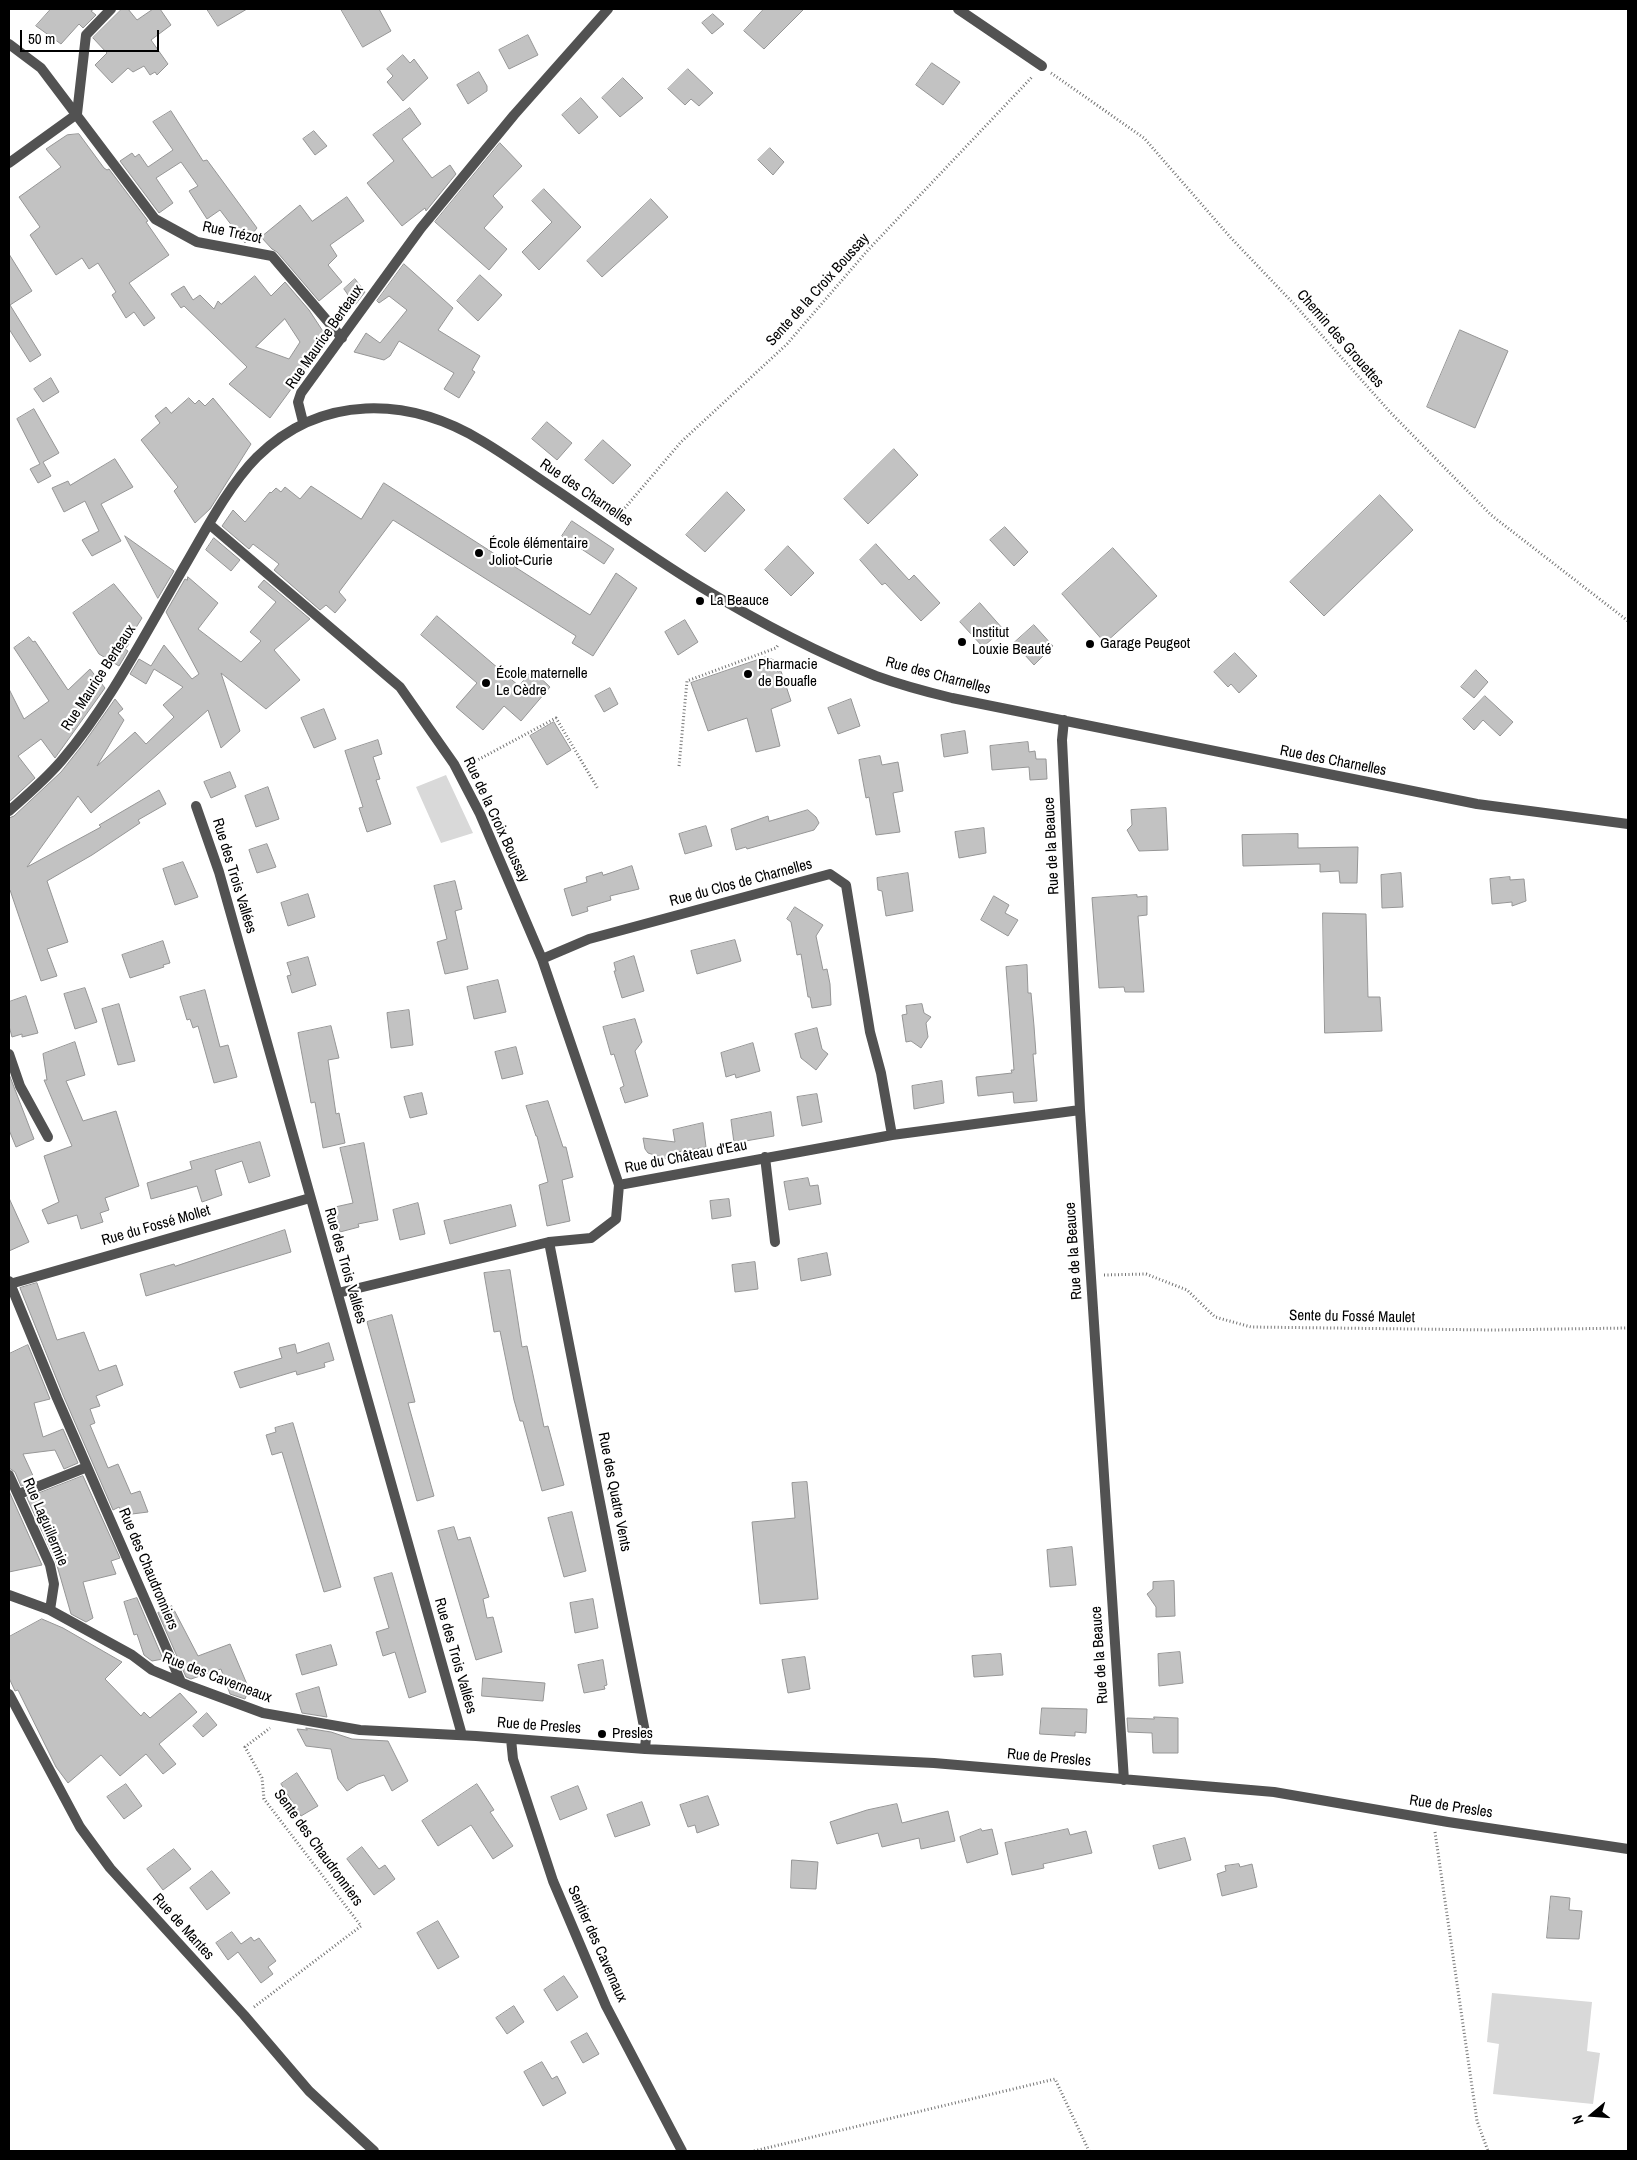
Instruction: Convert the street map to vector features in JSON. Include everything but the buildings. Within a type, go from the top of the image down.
[{"type":"street","points":[[9,163],[77,114],[86,35],[111,9]]},
{"type":"street","name":"Rue Maurice Berteaux","points":[[9,811],[62,760],[88,726],[122,674],[209,524],[242,475],[256,458],[275,441],[303,422],[298,402],[301,393],[421,228],[514,115],[608,9]]},
{"type":"street","points":[[958,9],[1042,66]]},
{"type":"street","name":"Rue Trézot","points":[[9,44],[40,68],[77,114],[155,219],[197,242],[272,256],[342,338]]},
{"type":"street","name":"Rue des Charnelles","points":[[303,422],[327,414],[364,408],[389,408],[418,414],[480,439],[704,589],[812,649],[878,677],[952,698],[1476,804],[1628,824]]},
{"type":"street","name":"Rue de la Croix Boussay","points":[[209,524],[400,687],[454,764],[480,814],[542,959],[619,1185]]},
{"type":"street","name":"Rue de la Beauce","points":[[1064,720],[1062,740],[1080,1110],[1124,1780]]},
{"type":"street","name":"Rue des Trois Vallées","points":[[196,806],[219,872],[462,1735]]},
{"type":"street","name":"Rue du Clos de Charnelles","points":[[542,959],[589,939],[830,874],[846,885],[870,1032],[892,1136]]},
{"type":"street","points":[[9,1054],[20,1086],[48,1137]]},
{"type":"street","name":"Rue du Château d'Eau","points":[[338,1293],[549,1242],[591,1238],[616,1219],[619,1185],[765,1157],[892,1136],[1080,1110]]},
{"type":"street","points":[[765,1157],[775,1242]]},
{"type":"street","name":"Rue du Fossé Mollet","points":[[9,1282],[310,1198]]},
{"type":"street","name":"Rue des Quatre Vents","points":[[549,1242],[646,1737],[645,1748]]},
{"type":"street","name":"Rue des Chaudronniers","points":[[9,1282],[181,1682]]},
{"type":"street","points":[[19,1494],[87,1467]]},
{"type":"street","name":"Rue Laguillermie","points":[[9,1474],[50,1564],[54,1584],[50,1610]]},
{"type":"street","name":"Rue des Caverneaux","points":[[9,1595],[50,1610],[132,1655],[152,1670],[263,1713],[360,1730],[462,1735]]},
{"type":"street","name":"Rue de Mantes","points":[[9,1694],[80,1827],[110,1868],[244,2015],[309,2091],[374,2151]]},
{"type":"street","name":"Rue de Presles","points":[[462,1735],[645,1748],[934,1763],[1274,1792],[1628,1849]]},
{"type":"street","name":"Sentier des Cavernaux","points":[[511,1738],[513,1759],[553,1881],[606,2006],[682,2151]]},
{"type":"path","name":"Sente de la Croix Boussay","points":[[610,527],[681,442],[787,344],[856,263],[1042,66]]},
{"type":"path","name":"Chemin des Grouettes","points":[[1042,66],[1144,138],[1231,238],[1294,304],[1390,412],[1491,515],[1628,621]]},
{"type":"path","points":[[679,766],[687,681],[776,648],[784,634]]},
{"type":"path","points":[[464,783],[472,763],[556,718],[598,789]]},
{"type":"path","name":"Sente du Fossé Maulet","points":[[1091,1274],[1146,1274],[1187,1290],[1215,1317],[1250,1327],[1493,1330],[1628,1328]]},
{"type":"path","name":"Sente des Chaudronniers","points":[[244,2015],[361,1926],[264,1799],[262,1778],[245,1747],[284,1717]]},
{"type":"path","points":[[1433,1819],[1477,2121],[1488,2151]]},
{"type":"path","points":[[754,2151],[1055,2079],[1089,2151]]},
{"type":"shaded area","points":[[446,775],[473,833],[441,843],[416,787]]},
{"type":"shaded area","points":[[1492,1993],[1592,2002],[1587,2051],[1600,2053],[1593,2104],[1493,2094],[1499,2044],[1487,2042]]},
{"type":"place","name":"École élémentaire Joliot-Curie","points":[[479,553]]},
{"type":"place","name":"La Beauce","points":[[700,601]]},
{"type":"place","name":"Institut Louxie Beauté","points":[[962,642]]},
{"type":"place","name":"Garage Peugeot","points":[[1090,644]]},
{"type":"place","name":"Pharmacie de Bouafle","points":[[748,674]]},
{"type":"place","name":"École maternelle Le Cèdre","points":[[486,683]]},
{"type":"place","name":"Presles","points":[[602,1734]]}]
